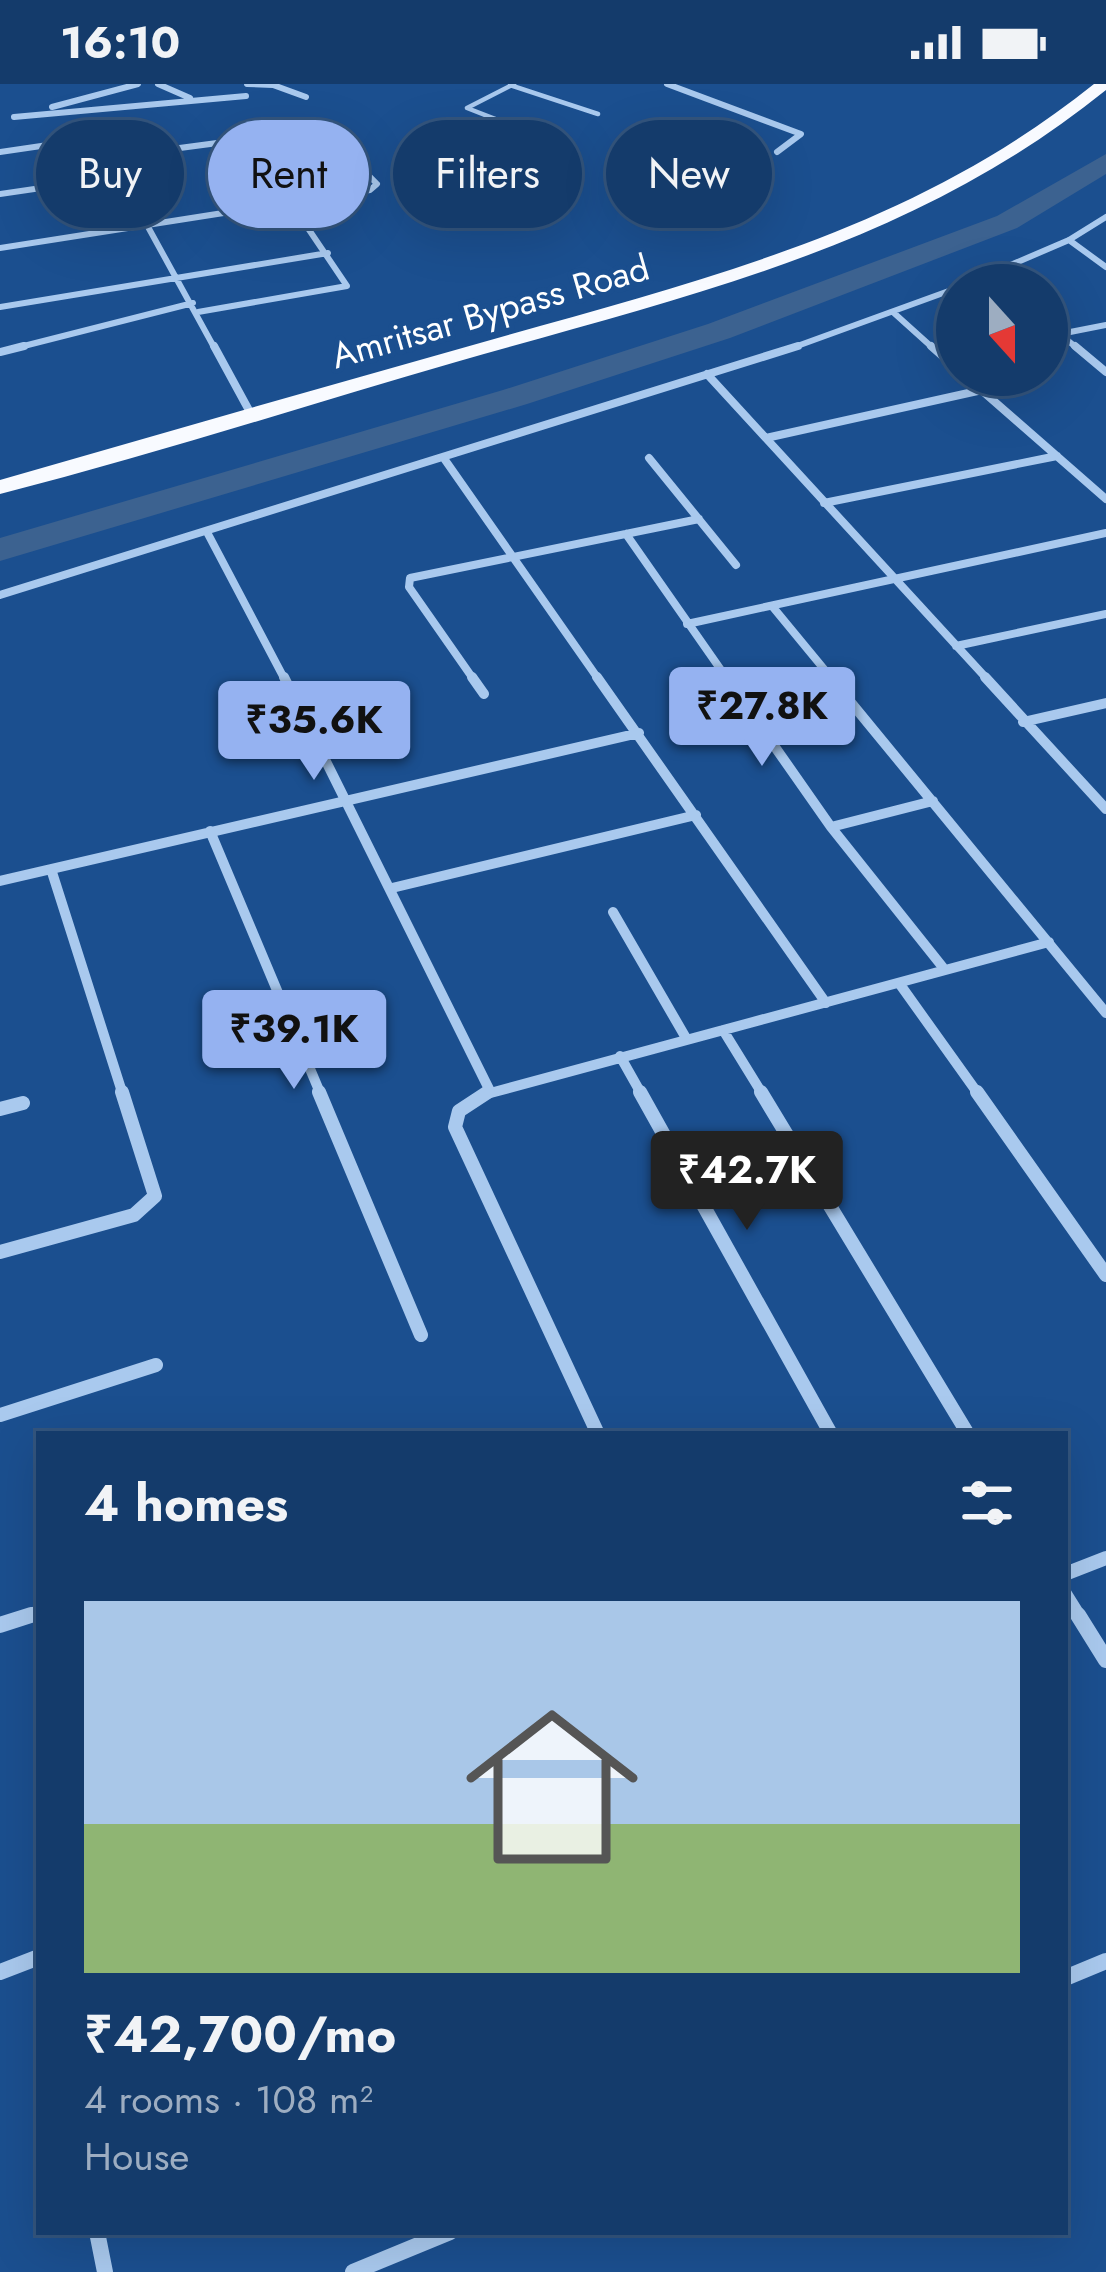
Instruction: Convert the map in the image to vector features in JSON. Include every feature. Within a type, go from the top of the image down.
[{"type":"highway","name":"Amritsar Bypass Road","points":[[0,487],[727,275],[866,226],[979,173],[1061,122],[1104,84]]},
{"type":"highway","name":"Amritsar Bypass Road","points":[[0,506],[790,272],[945,209],[1007,178],[1093,122]]},
{"type":"street","points":[[0,120],[138,84]]},
{"type":"street","points":[[158,84],[195,100]]},
{"type":"street","points":[[247,84],[268,84],[306,98]]},
{"type":"street","points":[[668,84],[801,134],[777,152]]},
{"type":"street","points":[[14,117],[246,96]]},
{"type":"street","points":[[0,152],[36,147]]},
{"type":"street","points":[[0,194],[36,189]]},
{"type":"street","points":[[1013,264],[1106,217]]},
{"type":"street","points":[[0,248],[129,228]]},
{"type":"street","points":[[150,228],[251,415]]},
{"type":"street","points":[[0,352],[196,308],[345,289],[348,282],[308,228]]},
{"type":"street","points":[[1069,239],[1106,267]]},
{"type":"street","points":[[0,307],[328,253]]},
{"type":"street","points":[[0,595],[707,374],[936,296]]},
{"type":"street","points":[[894,314],[936,351]]},
{"type":"street","points":[[1068,333],[1106,326]]},
{"type":"street","points":[[1068,341],[1106,372]]},
{"type":"street","points":[[707,374],[1105,807]]},
{"type":"street","points":[[766,438],[955,396]]},
{"type":"street","points":[[989,396],[1106,499]]},
{"type":"street","points":[[824,503],[1057,456]]},
{"type":"street","points":[[443,457],[826,1003]]},
{"type":"street","points":[[649,458],[736,565]]},
{"type":"street","points":[[484,694],[407,580],[699,518]]},
{"type":"street","points":[[687,624],[1106,532]]},
{"type":"street","points":[[208,533],[348,798],[490,1091]]},
{"type":"street","points":[[626,534],[831,827],[945,970]]},
{"type":"street","points":[[772,606],[1106,1013]]},
{"type":"street","points":[[956,646],[1106,614]]},
{"type":"street","points":[[1023,722],[1106,703]]},
{"type":"street","points":[[0,881],[639,733]]},
{"type":"street","points":[[831,827],[933,801]]},
{"type":"street","points":[[392,888],[696,815]]},
{"type":"street","points":[[210,831],[421,1335]]},
{"type":"street","points":[[0,1252],[134,1215],[154,1196],[50,869]]},
{"type":"street","points":[[613,912],[686,1039]]},
{"type":"street","points":[[597,1431],[455,1127],[459,1111],[490,1091],[1049,942]]},
{"type":"street","points":[[899,983],[1106,1275]]},
{"type":"street","points":[[723,1030],[966,1431]]},
{"type":"street","points":[[620,1056],[829,1431]]},
{"type":"street","points":[[0,1109],[23,1102]]},
{"type":"street","points":[[0,1415],[156,1365]]},
{"type":"street","points":[[1068,1573],[1106,1558]]},
{"type":"street","points":[[1068,1599],[1106,1660]]},
{"type":"street","points":[[0,1625],[36,1613]]},
{"type":"street","points":[[0,1972],[36,1959]]},
{"type":"street","points":[[1068,1977],[1106,1961]]},
{"type":"street","points":[[98,2235],[105,2272]]},
{"type":"street","points":[[353,2272],[443,2235]]},
{"type":"lane","points":[[498,120],[467,108],[512,85],[598,114]]},
{"type":"waterway","points":[[0,550],[515,397],[719,331],[1007,222],[1106,162]]}]
